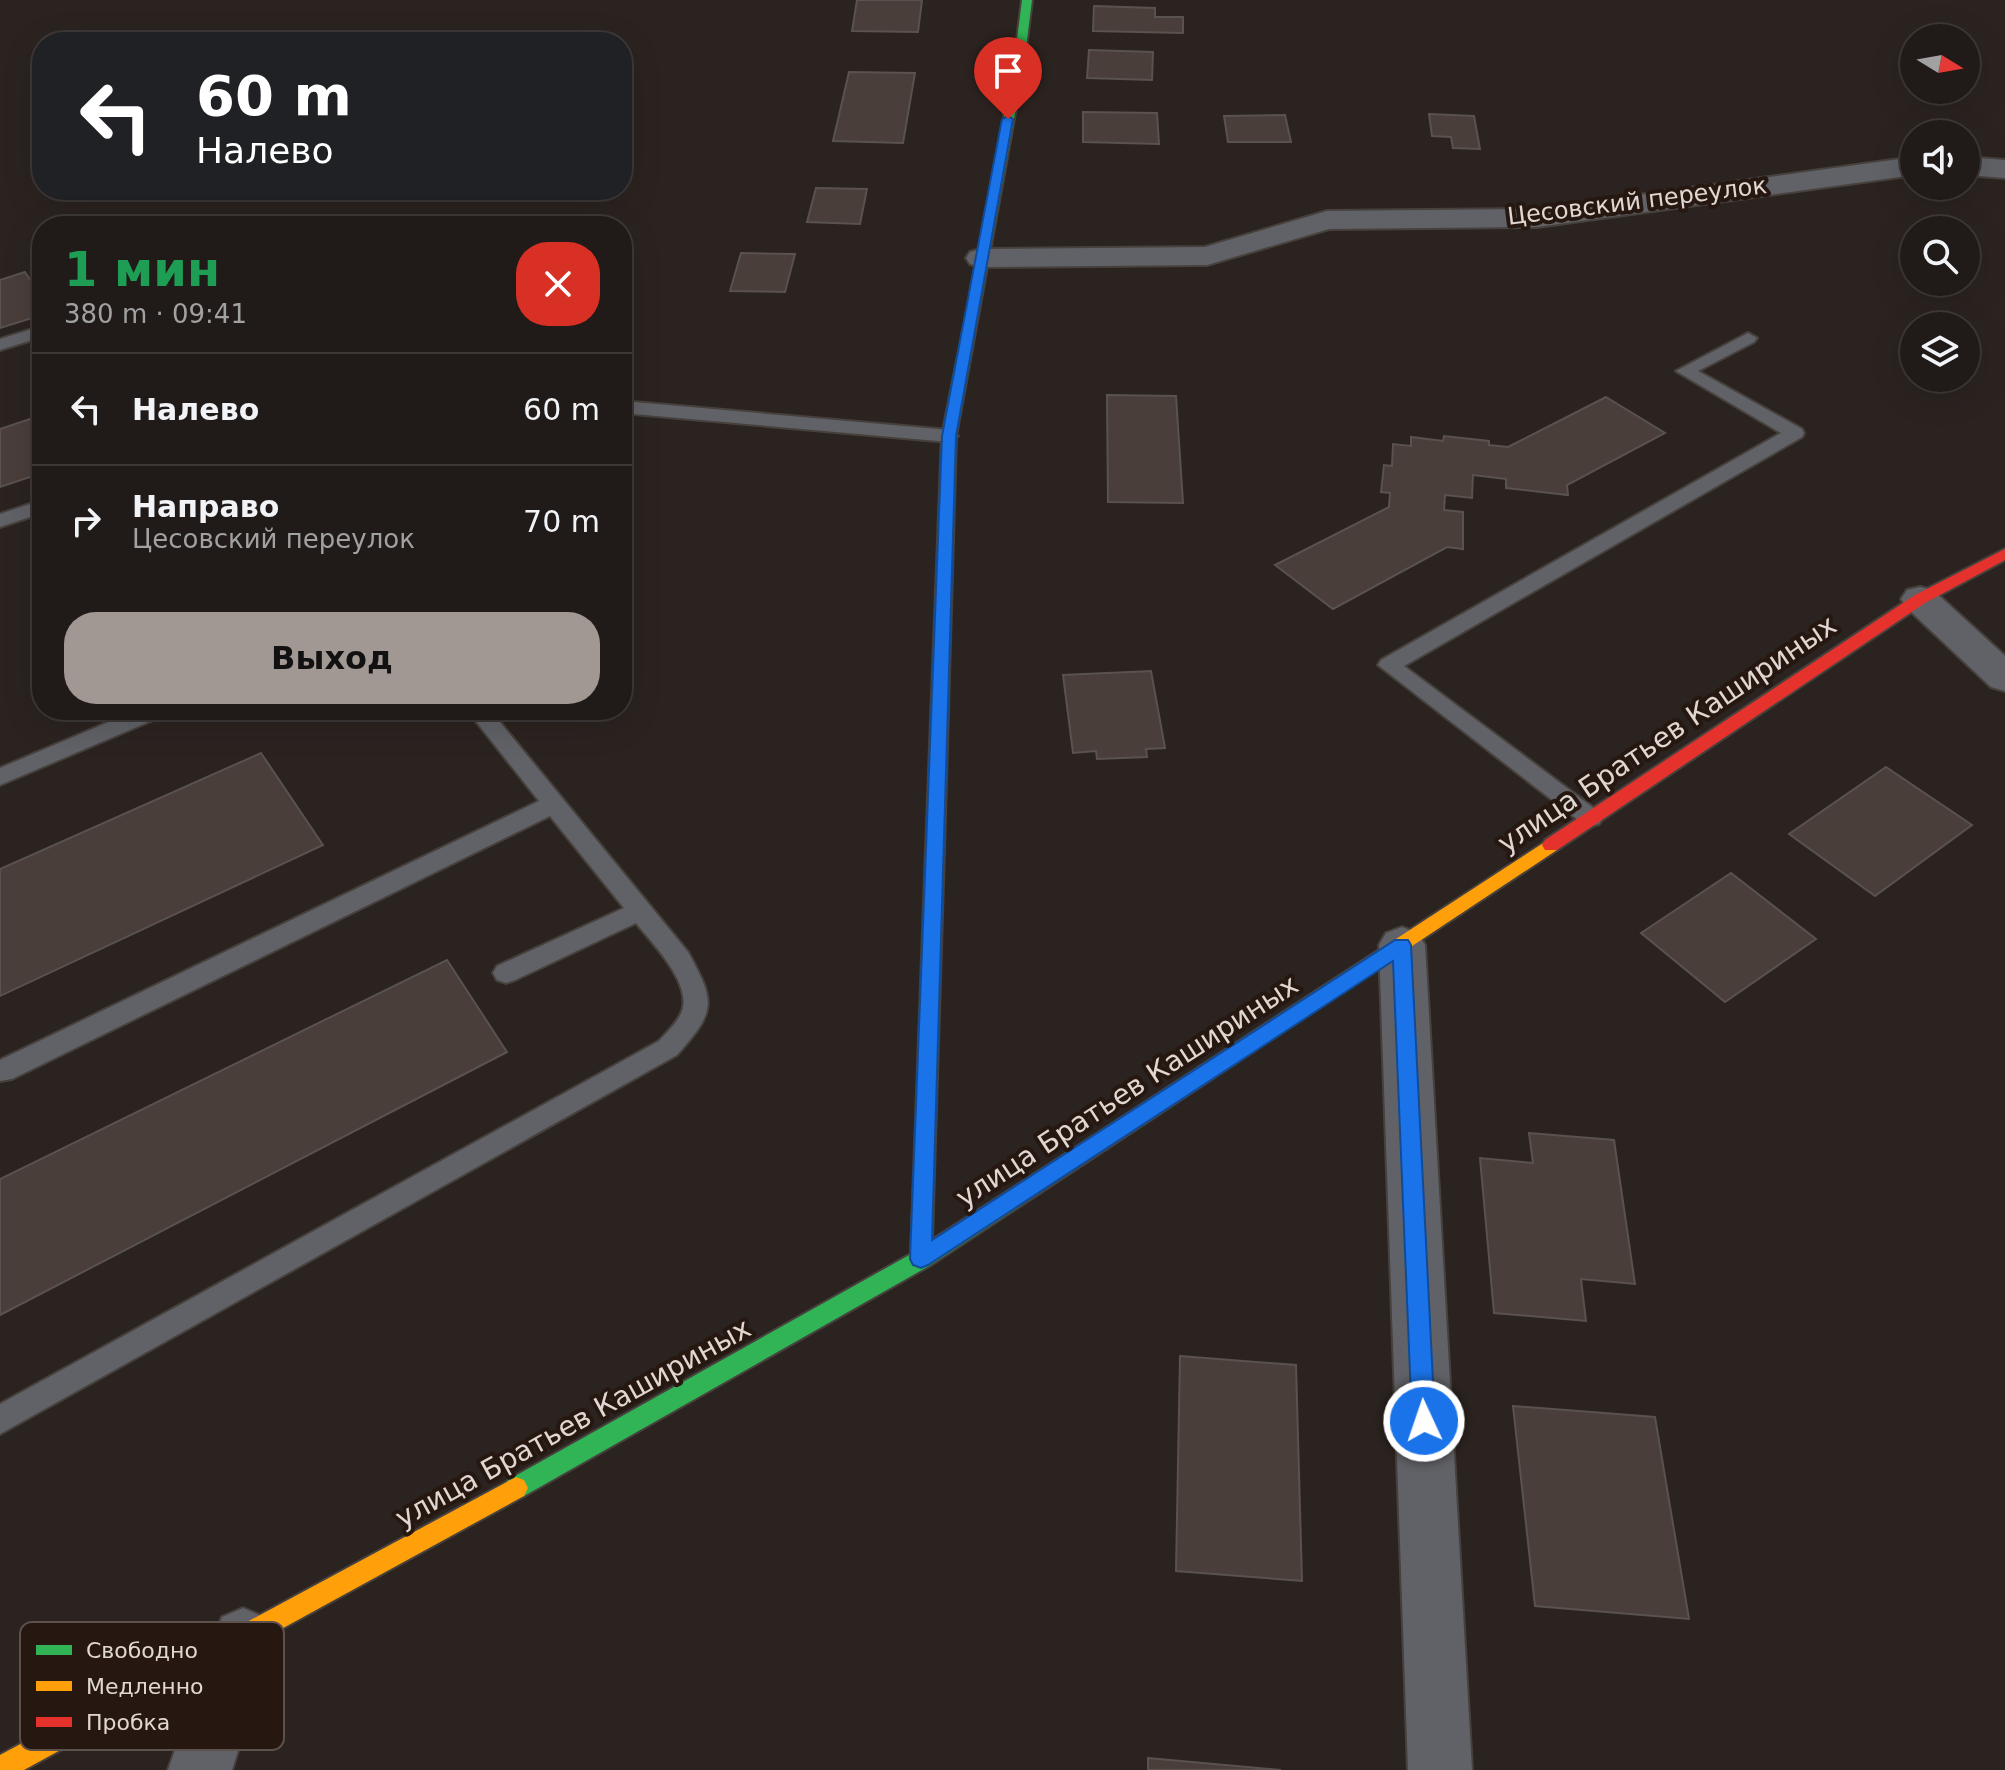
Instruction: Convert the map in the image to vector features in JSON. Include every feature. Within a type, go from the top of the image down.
[{"type":"street","points":[[921,1259],[949,436],[1019,64],[1027,0]]},
{"type":"street","points":[[1980,167],[2005,169]]},
{"type":"street","name":"Цесовский переулок","points":[[981,258],[1207,256],[1327,220],[1537,218],[1900,168]]},
{"type":"street","name":"улица Братьев Кашириных","points":[[272,1622],[660,1409],[921,1259],[1402,945],[1920,599],[2005,554]]},
{"type":"street","points":[[1920,599],[2005,678]]},
{"type":"street","points":[[1402,945],[1440,1770]]},
{"type":"street","name":"улица Братьев Кашириных","points":[[0,1769],[35,1750]]},
{"type":"street","points":[[200,1770],[207,1750]]},
{"type":"lane","points":[[0,345],[32,334]]},
{"type":"lane","points":[[1591,818],[1389,665],[1795,433],[1685,371],[1748,338]]},
{"type":"lane","points":[[632,408],[949,436]]},
{"type":"lane","points":[[0,521],[32,510]]},
{"type":"lane","points":[[0,777],[134,720]]},
{"type":"lane","points":[[0,1420],[668,1048],[694,1019],[698,992],[679,959],[486,720]]},
{"type":"lane","points":[[3,1071],[554,804]]},
{"type":"lane","points":[[506,973],[640,911]]},
{"type":"building","points":[[857,0],[922,0],[918,32],[852,31]]},
{"type":"building","points":[[1094,6],[1155,8],[1155,17],[1183,17],[1183,33],[1093,31]]},
{"type":"building","points":[[1089,50],[1153,52],[1152,80],[1087,78]]},
{"type":"building","points":[[849,72],[915,73],[903,143],[833,141]]},
{"type":"building","points":[[1083,112],[1157,113],[1159,144],[1083,142]]},
{"type":"building","points":[[1429,114],[1474,116],[1480,149],[1453,148],[1451,137],[1432,136]]},
{"type":"building","points":[[1285,115],[1291,142],[1228,142],[1224,116]]},
{"type":"building","points":[[816,188],[867,189],[860,224],[807,222]]},
{"type":"building","points":[[741,253],[795,254],[785,292],[730,291]]},
{"type":"building","points":[[25,272],[32,282],[32,318],[0,328],[0,280]]},
{"type":"building","points":[[1107,395],[1176,396],[1183,503],[1108,502]]},
{"type":"building","points":[[1606,397],[1665,433],[1567,485],[1568,495],[1506,488],[1506,479],[1473,475],[1472,498],[1445,495],[1444,510],[1463,512],[1463,549],[1447,547],[1333,609],[1275,565],[1389,507],[1390,493],[1381,492],[1384,465],[1392,466],[1393,444],[1411,446],[1411,437],[1443,441],[1444,436],[1489,441],[1489,445],[1508,447]]},
{"type":"building","points":[[32,418],[32,476],[0,487],[0,429]]},
{"type":"building","points":[[1151,671],[1165,748],[1146,749],[1147,757],[1097,759],[1096,751],[1073,753],[1063,675]]},
{"type":"building","points":[[261,753],[323,845],[0,996],[0,869]]},
{"type":"building","points":[[1886,767],[1972,825],[1875,896],[1789,834]]},
{"type":"building","points":[[1731,873],[1816,939],[1725,1002],[1641,933]]},
{"type":"building","points":[[447,960],[507,1052],[0,1315],[0,1179]]},
{"type":"building","points":[[1529,1133],[1614,1140],[1635,1284],[1581,1279],[1586,1321],[1494,1313],[1480,1158],[1533,1163]]},
{"type":"building","points":[[1180,1356],[1296,1365],[1302,1581],[1176,1571]]},
{"type":"building","points":[[1513,1406],[1655,1417],[1689,1619],[1535,1606]]},
{"type":"building","points":[[1148,1758],[1281,1770],[1148,1770]]},
{"type":"traffic: fast","points":[[976,294],[1019,64],[1027,0]]},
{"type":"traffic: fast","points":[[921,1259],[935,849]]},
{"type":"traffic: fast","points":[[516,1488],[921,1259],[1099,1143]]},
{"type":"traffic: slow","points":[[1099,1143],[1551,845]]},
{"type":"traffic: slow","points":[[270,1622],[516,1488]]},
{"type":"traffic: slow","points":[[0,1769],[35,1750]]},
{"type":"traffic: jam","points":[[935,849],[949,436],[976,294]]},
{"type":"traffic: jam","points":[[1551,845],[1920,599],[2005,554]]},
{"type":"route","points":[[1008,119],[949,436],[921,1259],[1402,945],[1424,1421]]}]
